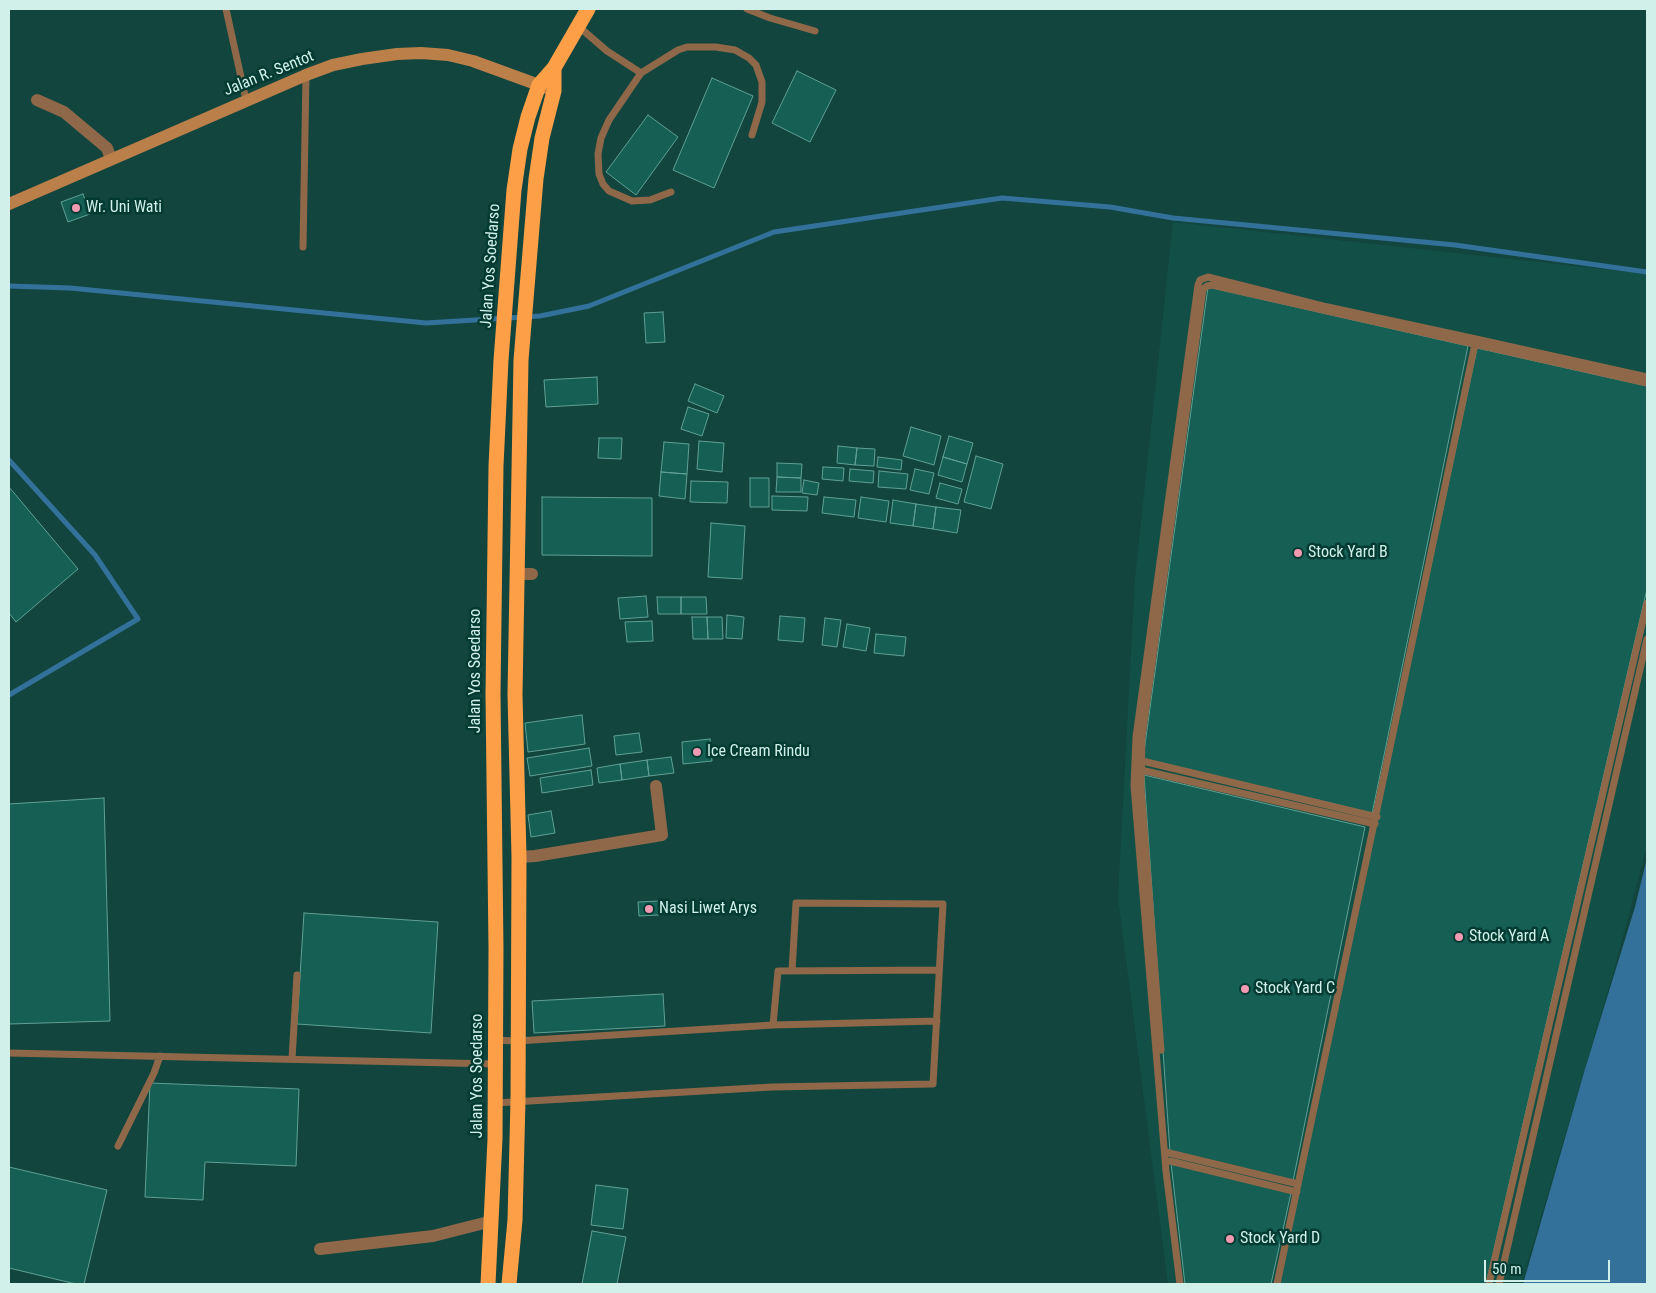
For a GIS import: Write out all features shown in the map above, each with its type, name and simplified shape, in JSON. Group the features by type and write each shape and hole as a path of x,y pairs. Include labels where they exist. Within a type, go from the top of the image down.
{"highway":[{"name":"Jalan Yos Soedarso","path":"488,1284 492,1221 495,1103 493,694 496,466 501,360 510,265 514,190 520,149 539,85 554,68 588,9"},
{"name":"Jalan Yos Soedarso","path":"509,1284 515,1220 518,1100 519,857 515,694 521,360 528,262 538,171 542,138 554,91 554,68"},
{"path":"493,694 515,694"},
{"path":"495,860 519,857"}],"street":[{"name":"Jalan R. Sentot","path":"9,204 306,75 362,59 397,54 448,55 473,61 554,91"},
{"path":"37,100 64,112 107,148 111,159"},
{"path":"516,574 532,574"},
{"path":"519,857 662,835 656,786"},
{"path":"320,1249 433,1236 492,1221"}],"lane":[{"path":"226,9 246,100"},
{"path":"747,9 815,32"},
{"path":"578,26 607,51 641,74"},
{"path":"671,192 650,200 632,201 610,191 603,184 599,174 598,154 601,138 606,126 641,74 678,50 687,47 716,47 735,50 749,58 756,65 762,82 762,102 752,135"},
{"path":"303,247 306,75"},
{"path":"1181,1284 1167,1152 1135,796 1138,760 1203,289 1212,285 1473,342 1647,383"},
{"path":"1473,342 1647,377"},
{"path":"1275,1284 1473,342"},
{"path":"1489,1284 1647,603"},
{"path":"1499,1284 1647,639"},
{"path":"1138,760 1141,770 1167,1152 1170,1161 1181,1284"},
{"path":"1138,760 1374,820"},
{"path":"1141,770 1374,820"},
{"path":"495,1103 518,1100 772,1087 933,1084 943,904 796,903 792,971"},
{"path":"773,1024 778,971 939,970"},
{"path":"292,1059 297,975"},
{"path":"495,1040 773,1024 937,1021"},
{"path":"9,1053 495,1064"},
{"path":"118,1146 154,1073 160,1056"},
{"path":"1167,1152 1297,1184"},
{"path":"1170,1161 1295,1192"}],"shaded area":[{"path":"1173,222 1647,274 1647,846 1614,970 1521,1284 1168,1284 1118,897 1135,579"}],"water":[{"path":"1647,858 1647,1284 1523,1284 1585,1069 1635,907"}],"building":[{"path":"797,71 836,90 810,142 772,123"},
{"path":"712,78 753,96 714,188 673,170"},
{"path":"648,115 678,137 636,195 606,172"},
{"name":"Wr. Uni Wati","path":"83,194 90,214 68,222 61,202"},
{"name":"Stock Yard B","path":"1208,287 1468,346 1372,814 1143,759"},
{"path":"663,312 665,342 646,343 644,313"},
{"name":"Stock Yard A","path":"1477,348 1647,386 1647,589 1486,1284 1278,1284"},
{"path":"597,377 598,404 546,407 544,380"},
{"path":"695,384 724,396 717,413 688,401"},
{"path":"688,407 709,414 702,436 681,429"},
{"path":"911,427 941,436 934,465 903,456"},
{"path":"949,436 973,443 967,464 943,457"},
{"path":"599,438 622,438 621,459 598,458"},
{"path":"699,441 724,443 722,472 697,469"},
{"path":"664,442 689,444 687,474 661,472"},
{"path":"838,446 857,448 855,465 837,463"},
{"path":"857,448 875,449 874,466 855,465"},
{"path":"976,456 1003,464 991,509 964,502"},
{"path":"878,457 902,460 901,470 877,467"},
{"path":"943,457 967,464 962,482 938,475"},
{"path":"777,463 802,464 801,478 777,477"},
{"path":"823,467 844,468 843,481 822,479"},
{"path":"850,469 874,471 873,483 849,481"},
{"path":"915,469 934,473 929,494 910,490"},
{"path":"879,471 908,474 906,489 878,487"},
{"path":"661,472 687,474 685,499 659,496"},
{"path":"777,477 801,478 801,492 776,492"},
{"path":"750,478 769,478 769,507 750,507"},
{"path":"804,480 819,483 817,495 802,493"},
{"path":"691,481 728,482 727,503 690,502"},
{"path":"940,483 962,489 958,504 936,498"},
{"path":"9,487 78,569 16,622 9,613"},
{"path":"772,496 808,497 807,511 772,510"},
{"path":"542,497 652,498 652,556 542,555"},
{"path":"824,497 856,500 854,517 822,513"},
{"path":"861,497 889,501 886,522 858,518"},
{"path":"893,500 916,504 913,526 890,523"},
{"path":"916,504 936,507 933,529 913,526"},
{"path":"936,507 961,510 957,533 933,529"},
{"path":"711,523 745,526 742,579 708,577"},
{"path":"646,596 648,617 620,619 618,598"},
{"path":"657,597 681,597 681,614 658,614"},
{"path":"681,597 706,597 707,614 681,614"},
{"path":"727,615 744,617 742,639 726,638"},
{"path":"780,616 805,618 803,642 778,640"},
{"path":"692,617 707,617 708,639 693,639"},
{"path":"707,617 722,617 723,639 708,639"},
{"path":"825,618 841,620 837,647 822,645"},
{"path":"652,621 653,641 627,642 625,622"},
{"path":"847,624 870,628 866,651 843,647"},
{"path":"876,634 906,637 904,656 874,653"},
{"path":"582,715 585,744 528,752 525,723"},
{"path":"639,733 642,752 616,755 614,736"},
{"name":"Ice Cream Rindu","path":"710,739 712,761 683,764 682,742"},
{"path":"589,748 592,766 530,776 527,758"},
{"path":"671,757 674,773 649,776 647,760"},
{"path":"647,760 649,776 622,780 620,764"},
{"path":"620,764 622,780 599,783 597,768"},
{"path":"591,770 593,785 542,793 540,778"},
{"name":"Stock Yard C","path":"1144,775 1365,827 1293,1181 1170,1152"},
{"path":"104,798 110,1021 9,1024 9,804"},
{"path":"551,811 555,833 531,837 528,815"},
{"name":"Nasi Liwet Arys","path":"659,901 659,915 639,916 638,902"},
{"path":"304,913 438,922 431,1033 297,1024"},
{"path":"663,994 665,1026 534,1033 532,1001"},
{"path":"150,1083 299,1089 296,1166 205,1162 203,1200 145,1197"},
{"name":"Stock Yard D","path":"1171,1163 1291,1193 1271,1284 1185,1284"},
{"path":"9,1167 107,1190 84,1284 76,1284 9,1268"},
{"path":"596,1185 628,1189 623,1229 591,1225"},
{"path":"592,1231 626,1237 617,1284 582,1284"}],"waterway":[{"path":"9,286 70,288 426,323 540,316 589,306 774,232 1002,198 1110,207 1173,218 1455,245 1647,272"},
{"path":"9,460 95,555 138,619 9,695"}],"place":[{"name":"Wr. Uni Wati","path":"76,208"},
{"name":"Stock Yard B","path":"1298,553"},
{"name":"Ice Cream Rindu","path":"697,752"},
{"name":"Nasi Liwet Arys","path":"649,909"},
{"name":"Stock Yard A","path":"1459,937"},
{"name":"Stock Yard C","path":"1245,989"},
{"name":"Stock Yard D","path":"1230,1239"}]}
